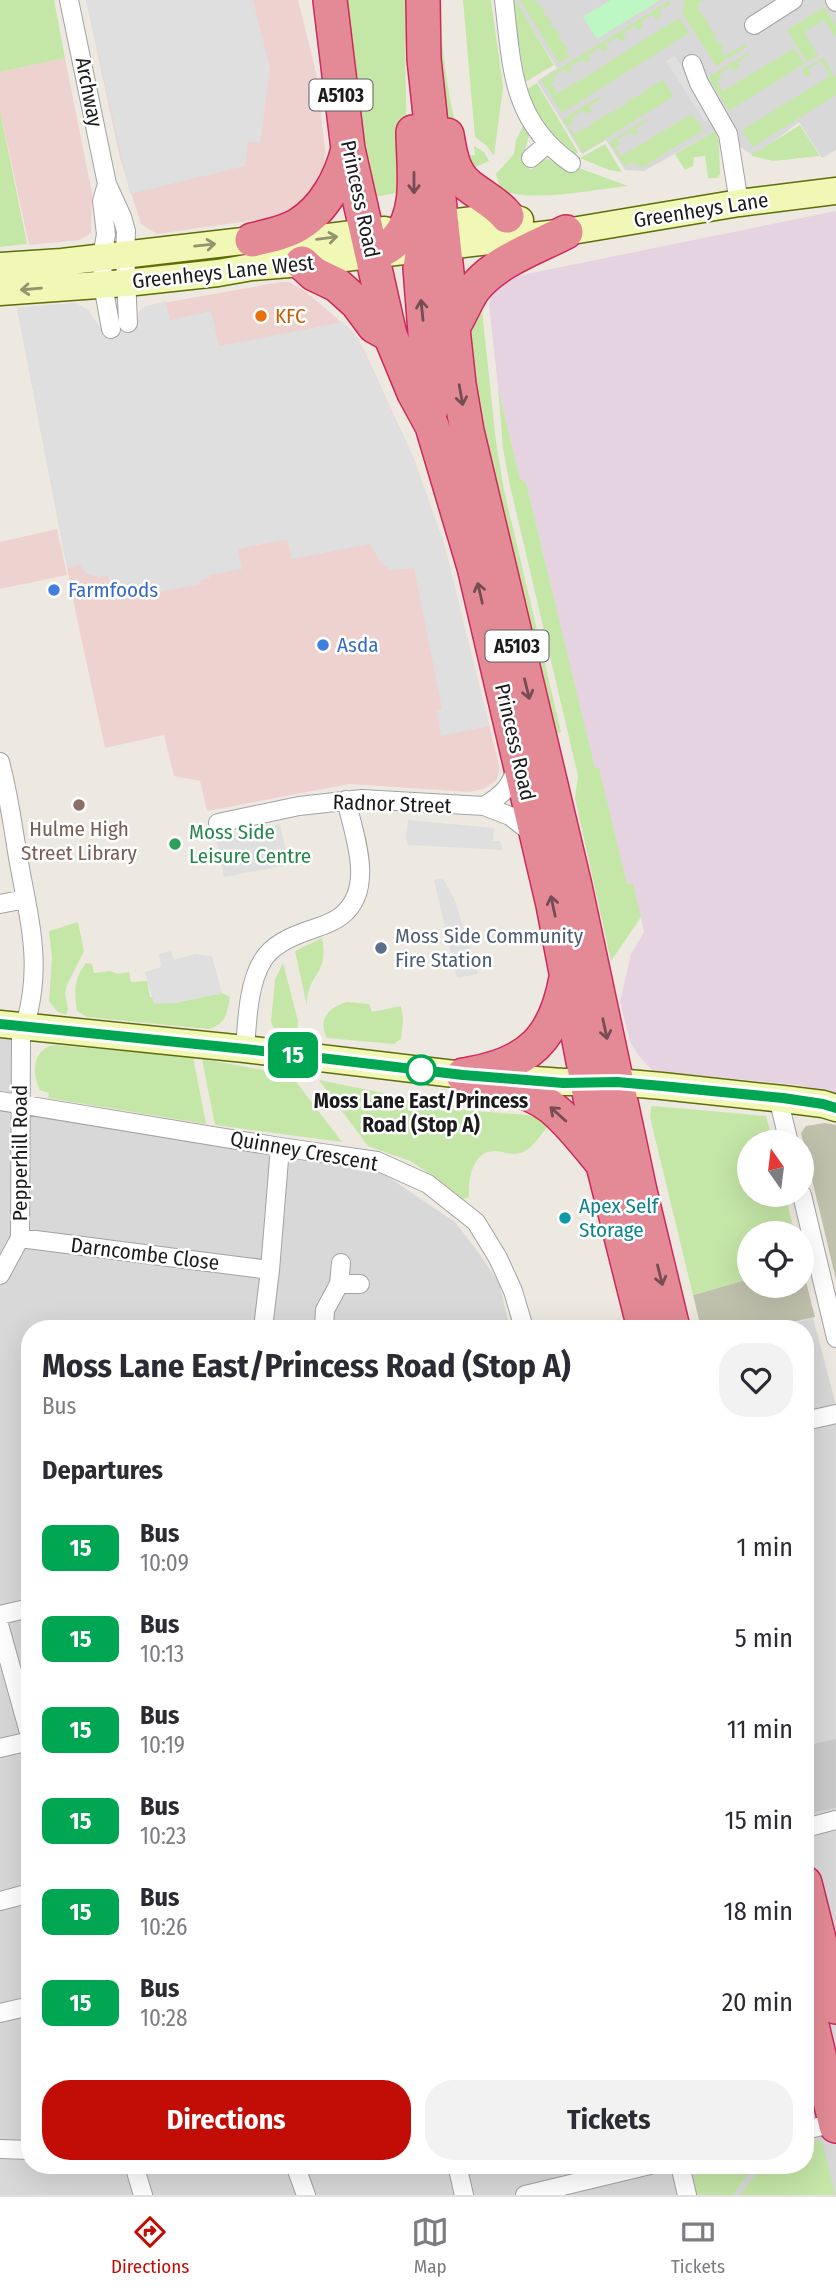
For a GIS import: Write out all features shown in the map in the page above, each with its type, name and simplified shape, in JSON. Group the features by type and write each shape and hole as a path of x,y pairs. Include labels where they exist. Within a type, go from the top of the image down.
{"highway":[{"name":"Princess Road","path":"329,2 348,149 390,335 414,393 432,426 474,566 553,905 581,1045 601,1083 639,1191 671,1320"},
{"name":"Princess Road","path":"423,9 429,237 453,327 458,384 467,431 576,886 601,1083 603,1165 642,1320"},
{"path":"423,9 412,79 412,208 429,237 419,268 432,426"},
{"path":"424,59 436,88 454,167 467,184 495,203 507,216"},
{"path":"252,240 297,226 317,210 340,177 348,149"},
{"path":"453,327 473,291 491,273 506,262 566,232"},
{"path":"369,244 429,237"},
{"path":"302,263 314,274 337,285 357,303 374,326 390,335"},
{"path":"463,1075 506,1065 520,1059 536,1044 557,1013 566,973"},
{"path":"463,1075 507,1086 534,1097 557,1111 603,1165"},
{"path":"814,1919 836,2007"},
{"path":"814,2033 836,2124"}],"street":[{"name":"Archway","path":"69,0 107,184 127,231 113,255"},
{"path":"504,0 518,93 527,117 547,144 571,163"},
{"path":"754,25 793,0"},
{"path":"692,64 699,83 728,134 739,203"},
{"path":"531,158 547,144"},
{"name":"Archway","path":"107,184 102,201 106,234 113,255"},
{"name":"Greenheys Lane","path":"429,237 566,232 739,203 836,191"},
{"name":"Greenheys Lane","path":"429,237 507,216 566,232"},
{"name":"Greenheys Lane West","path":"0,266 252,240 369,244"},
{"name":"Greenheys Lane West","path":"0,292 115,284 302,263 369,244"},
{"path":"111,329 115,284 113,255"},
{"path":"115,284 128,323"},
{"path":"484,806 503,794 514,778 518,754"},
{"name":"Pepperhill Road","path":"0,762 13,820 35,955 29,1015 13,1026 21,1038 20,1238 0,1275"},
{"path":"245,1049 251,994 264,958 289,938 338,919 350,907 357,894 359,860 346,800"},
{"name":"Radnor Street","path":"218,824 299,806 346,800 484,806 510,816 536,836"},
{"path":"0,904 26,899"},
{"path":"13,1026 245,1049 463,1075 783,1098 836,1108"},
{"path":"783,1098 781,1110 786,1130"},
{"name":"Quinney Crescent","path":"0,1101 377,1161 428,1184 476,1222 498,1258 513,1291 519,1320"},
{"path":"263,1320 270,1270 279,1147"},
{"path":"805,1208 836,1338"},
{"name":"Darncombe Close","path":"20,1238 270,1270"},
{"path":"324,1320 325,1310 339,1284 341,1263"},
{"path":"339,1284 360,1284"},
{"path":"814,1419 836,1414"},
{"path":"0,1615 21,1610"},
{"path":"0,1628 21,1704"},
{"path":"0,1748 21,1743"},
{"path":"814,1826 836,1820"},
{"path":"0,1901 21,1895"},
{"path":"0,2013 21,2008"},
{"path":"814,2128 836,2124"},
{"path":"0,2149 21,2150"},
{"path":"137,2174 143,2195"},
{"path":"298,2174 306,2195"},
{"path":"459,2174 464,2195"},
{"path":"525,2195 612,2174"},
{"path":"682,2174 687,2195"}],"shaded area":[{"path":"86,0 298,0 316,72 325,150 324,170 313,195 288,213 271,218 157,234 141,224 120,158"},
{"path":"86,0 253,0 270,68 260,143 248,142 245,166 130,194"},
{"path":"514,0 836,0 836,150 822,158 799,122 754,156 715,131 644,171 625,170 606,140 582,154 537,81 557,68"},
{"path":"675,56 714,116 705,122 666,61"},
{"path":"65,58 92,193 91,233 80,240 29,245 0,110 0,72"},
{"path":"836,211 836,1093 799,1085 653,1071 638,1055 630,1041 620,1002 631,954 644,932 633,883 627,884 598,768 595,769 526,482 520,479 498,387 489,304 493,291 500,284 517,276"},
{"path":"289,282 305,291 353,332 365,352 414,459 444,544 499,765 496,781 483,789 470,792 349,784 207,811 200,781 174,776 164,735 105,748 76,614 17,308 75,303 88,310 100,328 138,320 139,312 146,306"},
{"path":"165,301 170,320 211,311 219,346 343,322 353,332 414,459 444,544 489,726 441,736 437,711 442,709 414,568 391,570 381,563 370,544 292,559 287,539 238,549 242,569 209,575 210,578 200,580 200,584 113,601 108,576 97,577 86,573 80,565 67,568 17,308 75,303 88,310 100,328 138,320 142,308"},
{"path":"57,529 67,575 0,589 0,542"},
{"path":"408,820 494,828 493,841 500,841 503,850 408,845"},
{"path":"280,824 289,865 224,877 216,838"},
{"path":"443,878 455,901 478,974 457,978 434,880"},
{"path":"171,951 174,960 195,954 212,956 222,993 175,1003 154,1004 145,972 159,968 159,954"},
{"path":"0,1037 19,1039 19,1114 381,1172 455,1222 499,1283 508,1320 21,1320 21,2174 814,2174 814,1322 836,1405 836,2195 0,2195"},
{"path":"825,1123 836,1125 836,1280 814,1188 814,1130 803,1130 806,1126"},
{"path":"737,1282 737,1298 810,1298 815,1317 801,1320 699,1320 693,1295"},
{"path":"836,1739 836,1808 814,1813 814,1744"}],"green space":[{"path":"0,0 54,0 65,58 0,72"},
{"path":"342,0 409,0 405,51 408,191 374,197 366,172"},
{"path":"463,0 491,0 503,87 494,156 487,146 475,137"},
{"path":"512,0 515,0 554,65 525,82"},
{"path":"520,0 535,0 538,5 541,4 546,17 552,22 550,24 568,48 566,50 570,56 559,63"},
{"path":"611,0 660,0 597,39 583,17"},
{"path":"685,0 704,0 697,4 700,9 698,10 709,23 707,24 716,35 714,37 724,47 721,50 725,56 745,44 746,47 716,66 682,13"},
{"path":"669,1 671,4 659,11 661,16 656,19 653,15 641,22 643,27 639,30 635,26 623,33 626,38 621,41 618,37 605,44 608,49 603,52 600,48 588,55 590,60 585,63 582,59 570,67 572,71 568,74 565,69 553,77 555,82 551,84 557,93 680,19 689,33 562,113 541,80"},
{"path":"824,7 836,26 836,38 824,20 804,32 818,55 807,62 787,30"},
{"path":"442,43 453,114 466,155 475,155 474,146 484,152 489,161 473,168 455,146 443,92 439,49"},
{"path":"794,48 804,64 729,111 708,77 748,53 749,55 737,63 740,67 734,71 731,67 719,74 721,79 717,82 723,91"},
{"path":"823,57 836,79 836,95 753,147 742,130 830,76 821,61 808,69 811,74 806,77 802,70"},
{"path":"663,80 674,96 583,153 563,119 600,96 601,99 589,106 592,111 586,114 583,110 571,118 573,122 568,125 574,134"},
{"path":"537,83 578,152 573,155 551,133 535,109 527,89"},
{"path":"0,110 27,244 0,247"},
{"path":"692,114 703,130 643,167 631,163 625,167 609,142 646,119 648,121 636,128 638,133 633,136 630,132 617,140 620,144 615,148 621,156"},
{"path":"800,125 820,156 773,161 752,156 751,153 757,152"},
{"path":"523,126 529,135 522,161 531,170 548,159 571,173 576,167 628,186 548,195 501,191 496,174 514,154 516,140"},
{"path":"715,131 719,141 720,174 717,178 708,178 705,156 694,157 693,166 685,170 675,154"},
{"path":"605,144 622,172 609,170 580,158"},
{"path":"480,292 496,442 504,490 561,732 555,734 481,420 467,339"},
{"path":"498,387 520,479 526,482 595,768 599,768 627,884 633,883 641,917 611,961 575,798 578,776 509,481 503,448"},
{"path":"78,922 84,951 67,985 66,1015 58,1012 49,1001 52,958 49,931"},
{"path":"322,938 323,960 310,987 307,1006 295,951"},
{"path":"86,963 92,964 94,973 129,972 131,982 147,981 150,997 175,1003 222,993 230,997 227,1013 219,1024 209,1029 87,1017 77,1011 75,998 77,980"},
{"path":"283,963 298,1021 297,1037 281,1034 271,1022 275,980"},
{"path":"347,1002 369,1004 372,1012 401,1006 401,1039 394,1044 327,1038 323,1025 326,1015"},
{"path":"54,1045 193,1057 206,1124 48,1098 49,1093 40,1090 35,1069 42,1051"},
{"path":"202,1059 291,1075 342,1142 215,1125"},
{"path":"319,1080 388,1094 438,1108 527,1115 542,1119 549,1125 523,1152 512,1154 496,1151 482,1155 473,1167 469,1197 463,1199 410,1161 368,1146"},
{"path":"651,1107 766,1116 770,1130 737,1130 737,1208 788,1208 792,1221 737,1221 737,1282 693,1295 650,1117"},
{"path":"819,2140 823,2144 835,2195 740,2195 756,2174 814,2174 814,2141"},
{"path":"696,2174 748,2174 733,2195 699,2195 692,2181"}],"bus line":[{"name":"15","path":"0,1024 463,1075 563,1083 617,1082 783,1098 836,1108"}],"place":[{"name":"KFC","path":"261,316"},
{"name":"Farmfoods","path":"54,590"},
{"name":"Asda","path":"323,645"},
{"name":"Hulme High Street Library","path":"79,805"},
{"name":"Moss Side Leisure Centre","path":"175,844"},
{"name":"Moss Side Community Fire Station","path":"381,948"},
{"name":"Moss Lane East/Princess Road (Stop A)","path":"421,1070"},
{"name":"Apex Self Storage","path":"565,1218"}]}
